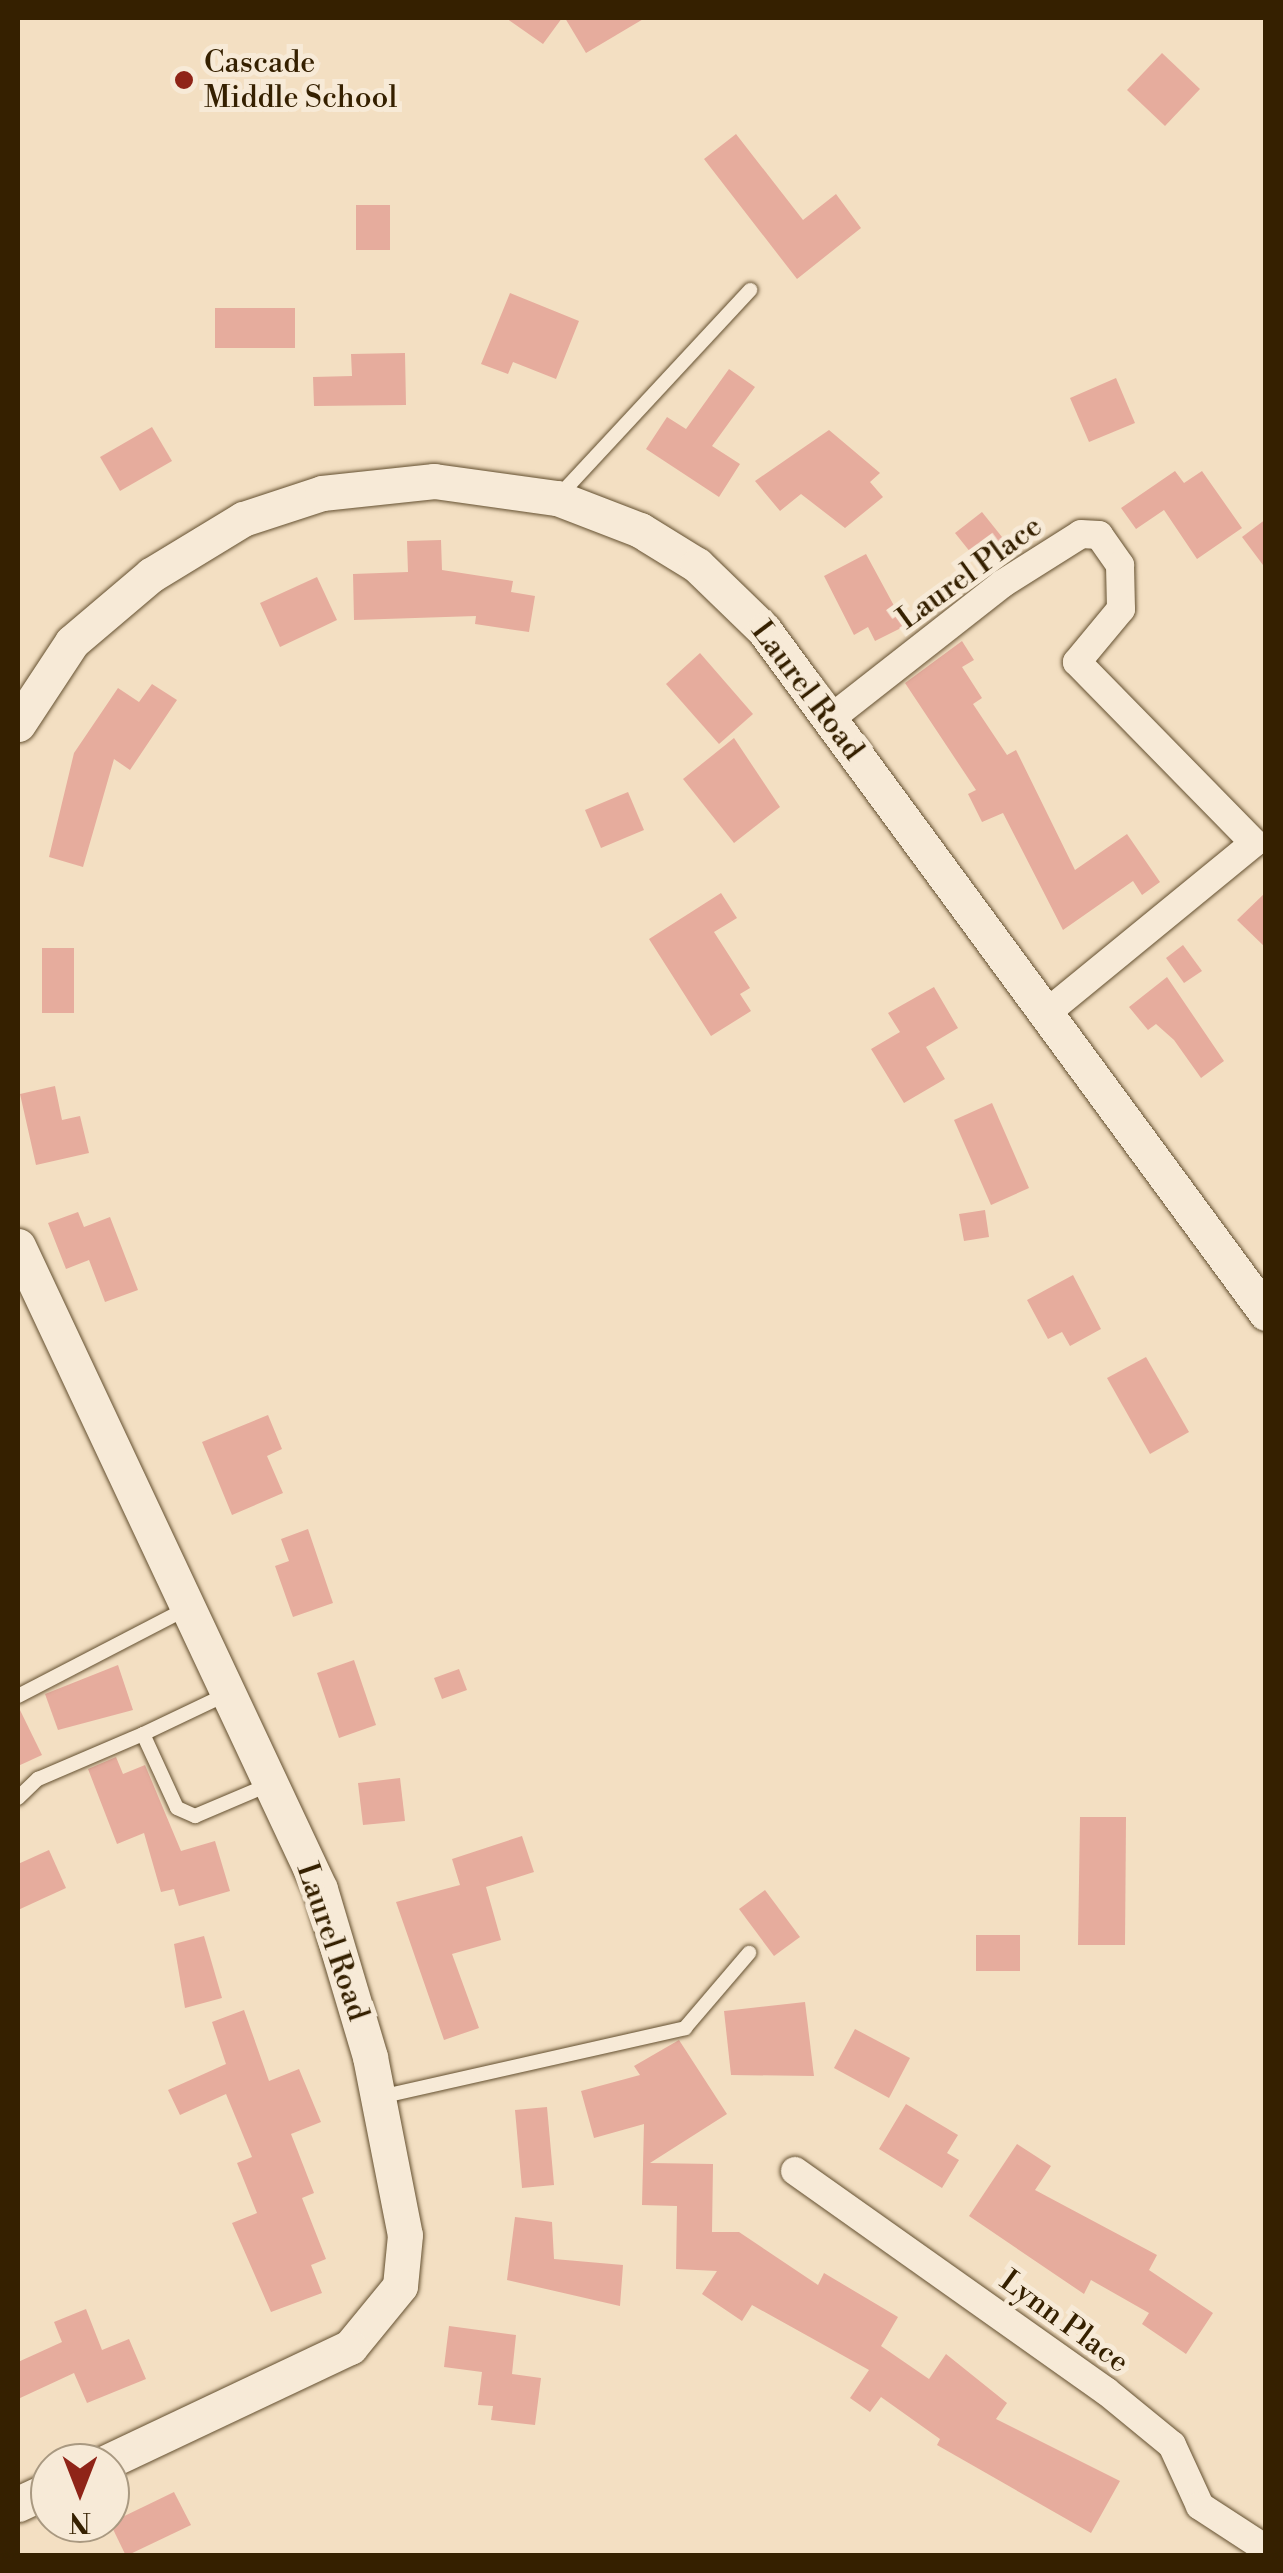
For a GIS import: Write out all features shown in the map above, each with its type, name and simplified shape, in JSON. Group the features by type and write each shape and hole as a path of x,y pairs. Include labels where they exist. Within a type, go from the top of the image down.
{"street":[{"name":"Laurel Road","path":"18,724 72,642 151,574 243,518 322,493 434,481 557,498 640,530 697,565 764,630 1050,1011 1266,1314"},
{"name":"Laurel Place","path":"830,720 1002,584 1081,534 1099,535 1120,565 1121,609 1076,662 1254,843 1050,1011"},
{"name":"Laurel Road","path":"18,1246 320,1889 380,2097 405,2235 400,2286 381,2320 350,2348 130,2451"},
{"name":"Lynn Place","path":"795,2171 1120,2402 1172,2444 1200,2506 1266,2549"}],"lane":[{"path":"557,498 750,290"},
{"path":"18,1696 187,1608"},
{"path":"18,1798 38,1778 228,1693"},
{"path":"143,1734 177,1808 196,1816 270,1784"},
{"path":"380,2097 685,2028 750,1953"}],"building":[{"path":"506,18 562,18 543,44"},
{"path":"565,18 645,18 586,53"},
{"path":"1162,53 1200,89 1165,126 1127,90"},
{"path":"736,134 803,220 836,194 861,228 797,279 704,159"},
{"path":"356,205 390,205 390,250 356,250"},
{"path":"510,293 579,321 556,379 513,362 508,374 481,364"},
{"path":"215,308 295,308 295,348 215,348"},
{"path":"405,353 406,405 314,406 313,377 352,376 351,354"},
{"path":"729,369 755,387 712,446 740,464 719,497 646,449 667,417 686,429"},
{"path":"1116,378 1135,423 1089,442 1070,398"},
{"path":"152,427 172,461 120,491 100,457"},
{"path":"829,430 880,473 870,482 883,497 845,528 801,494 780,511 755,481"},
{"path":"1175,471 1184,483 1202,471 1242,528 1197,559 1164,510 1136,529 1121,508"},
{"path":"982,512 1006,542 979,563 955,533"},
{"path":"1266,519 1266,569 1242,537"},
{"path":"441,540 442,570 513,581 511,592 535,596 529,632 475,624 476,616 354,620 353,574 408,572 407,541"},
{"path":"866,554 905,626 875,641 868,627 854,635 824,576"},
{"path":"317,577 337,620 280,647 260,603"},
{"path":"962,641 974,660 962,667 982,698 973,704 1007,755 1016,750 1075,870 1127,834 1160,882 1142,895 1133,881 1063,930 1003,813 982,822 968,794 976,790 905,683"},
{"path":"700,653 753,714 719,744 666,684"},
{"path":"152,684 177,700 130,770 114,759 83,867 49,857 74,753 118,688 139,702"},
{"path":"734,738 780,807 734,843 683,779"},
{"path":"628,792 644,830 601,848 585,810"},
{"path":"1266,892 1266,948 1237,920"},
{"path":"721,893 737,918 714,932 750,988 740,994 751,1011 711,1036 649,939"},
{"path":"1183,945 1202,971 1184,983 1166,958"},
{"path":"42,948 74,948 74,1013 42,1013"},
{"path":"1167,977 1224,1061 1201,1078 1174,1040 1156,1024 1148,1030 1129,1007"},
{"path":"934,987 958,1028 926,1047 945,1079 904,1103 871,1049 900,1032 888,1013"},
{"path":"55,1086 62,1120 80,1116 89,1153 36,1165 20,1094"},
{"path":"992,1103 1029,1188 991,1205 954,1120"},
{"path":"985,1210 989,1237 964,1241 959,1214"},
{"path":"78,1212 84,1227 110,1217 138,1290 105,1302 89,1260 66,1269 48,1223"},
{"path":"1073,1275 1101,1329 1070,1346 1062,1332 1048,1339 1027,1300"},
{"path":"1146,1357 1189,1432 1150,1454 1107,1378"},
{"path":"268,1415 282,1449 267,1456 283,1493 232,1515 202,1442"},
{"path":"308,1529 333,1603 293,1617 275,1566 289,1561 281,1539"},
{"path":"354,1660 376,1725 339,1738 317,1673"},
{"path":"118,1665 133,1710 58,1730 45,1694"},
{"path":"459,1669 467,1690 442,1699 434,1678"},
{"path":"18,1706 42,1755 18,1766"},
{"path":"116,1757 123,1774 145,1765 181,1851 215,1841 230,1891 179,1906 174,1889 161,1892 144,1833 117,1844 88,1769"},
{"path":"400,1778 405,1821 363,1825 358,1783"},
{"path":"1080,1817 1126,1817 1125,1945 1078,1945"},
{"path":"522,1836 534,1872 486,1887 501,1940 452,1954 479,2028 444,2040 396,1902 460,1885 452,1859"},
{"path":"49,1850 66,1888 18,1910 18,1864"},
{"path":"765,1890 800,1937 774,1956 739,1909"},
{"path":"976,1935 1020,1935 1020,1971 976,1971"},
{"path":"204,1936 222,1998 185,2008 174,1944"},
{"path":"805,2002 814,2076 731,2075 724,2011"},
{"path":"244,2010 269,2081 299,2069 321,2122 291,2134 314,2193 302,2198 326,2259 311,2265 322,2293 271,2312 232,2223 257,2213 237,2163 252,2157 226,2094 180,2115 168,2090 226,2064 212,2022"},
{"path":"855,2029 910,2058 889,2098 834,2068"},
{"path":"679,2040 727,2114 650,2163 713,2164 712,2232 739,2232 818,2285 824,2273 898,2317 881,2346 929,2379 946,2354 1007,2403 996,2419 1120,2481 1091,2533 937,2445 940,2439 881,2397 870,2412 850,2398 869,2370 752,2305 742,2321 702,2294 717,2271 676,2269 677,2206 642,2205 644,2124 594,2138 581,2091 640,2075 634,2066"},
{"path":"906,2104 958,2135 947,2153 959,2160 942,2188 879,2149"},
{"path":"547,2107 554,2185 522,2188 515,2110"},
{"path":"1017,2144 1051,2166 1035,2190 1157,2255 1149,2270 1213,2313 1186,2354 1142,2324 1149,2313 1091,2280 1084,2294 969,2216"},
{"path":"515,2217 552,2222 554,2259 623,2265 620,2306 507,2280"},
{"path":"86,2309 102,2350 129,2339 146,2379 87,2403 74,2373 18,2399 18,2362 62,2342 54,2322"},
{"path":"449,2326 516,2335 512,2374 541,2378 535,2425 491,2420 493,2406 478,2405 482,2372 444,2367"},
{"path":"174,2492 191,2525 126,2556 120,2543 130,2543 130,2513"}],"place":[{"name":"Cascade Middle School","path":"184,80"}]}
